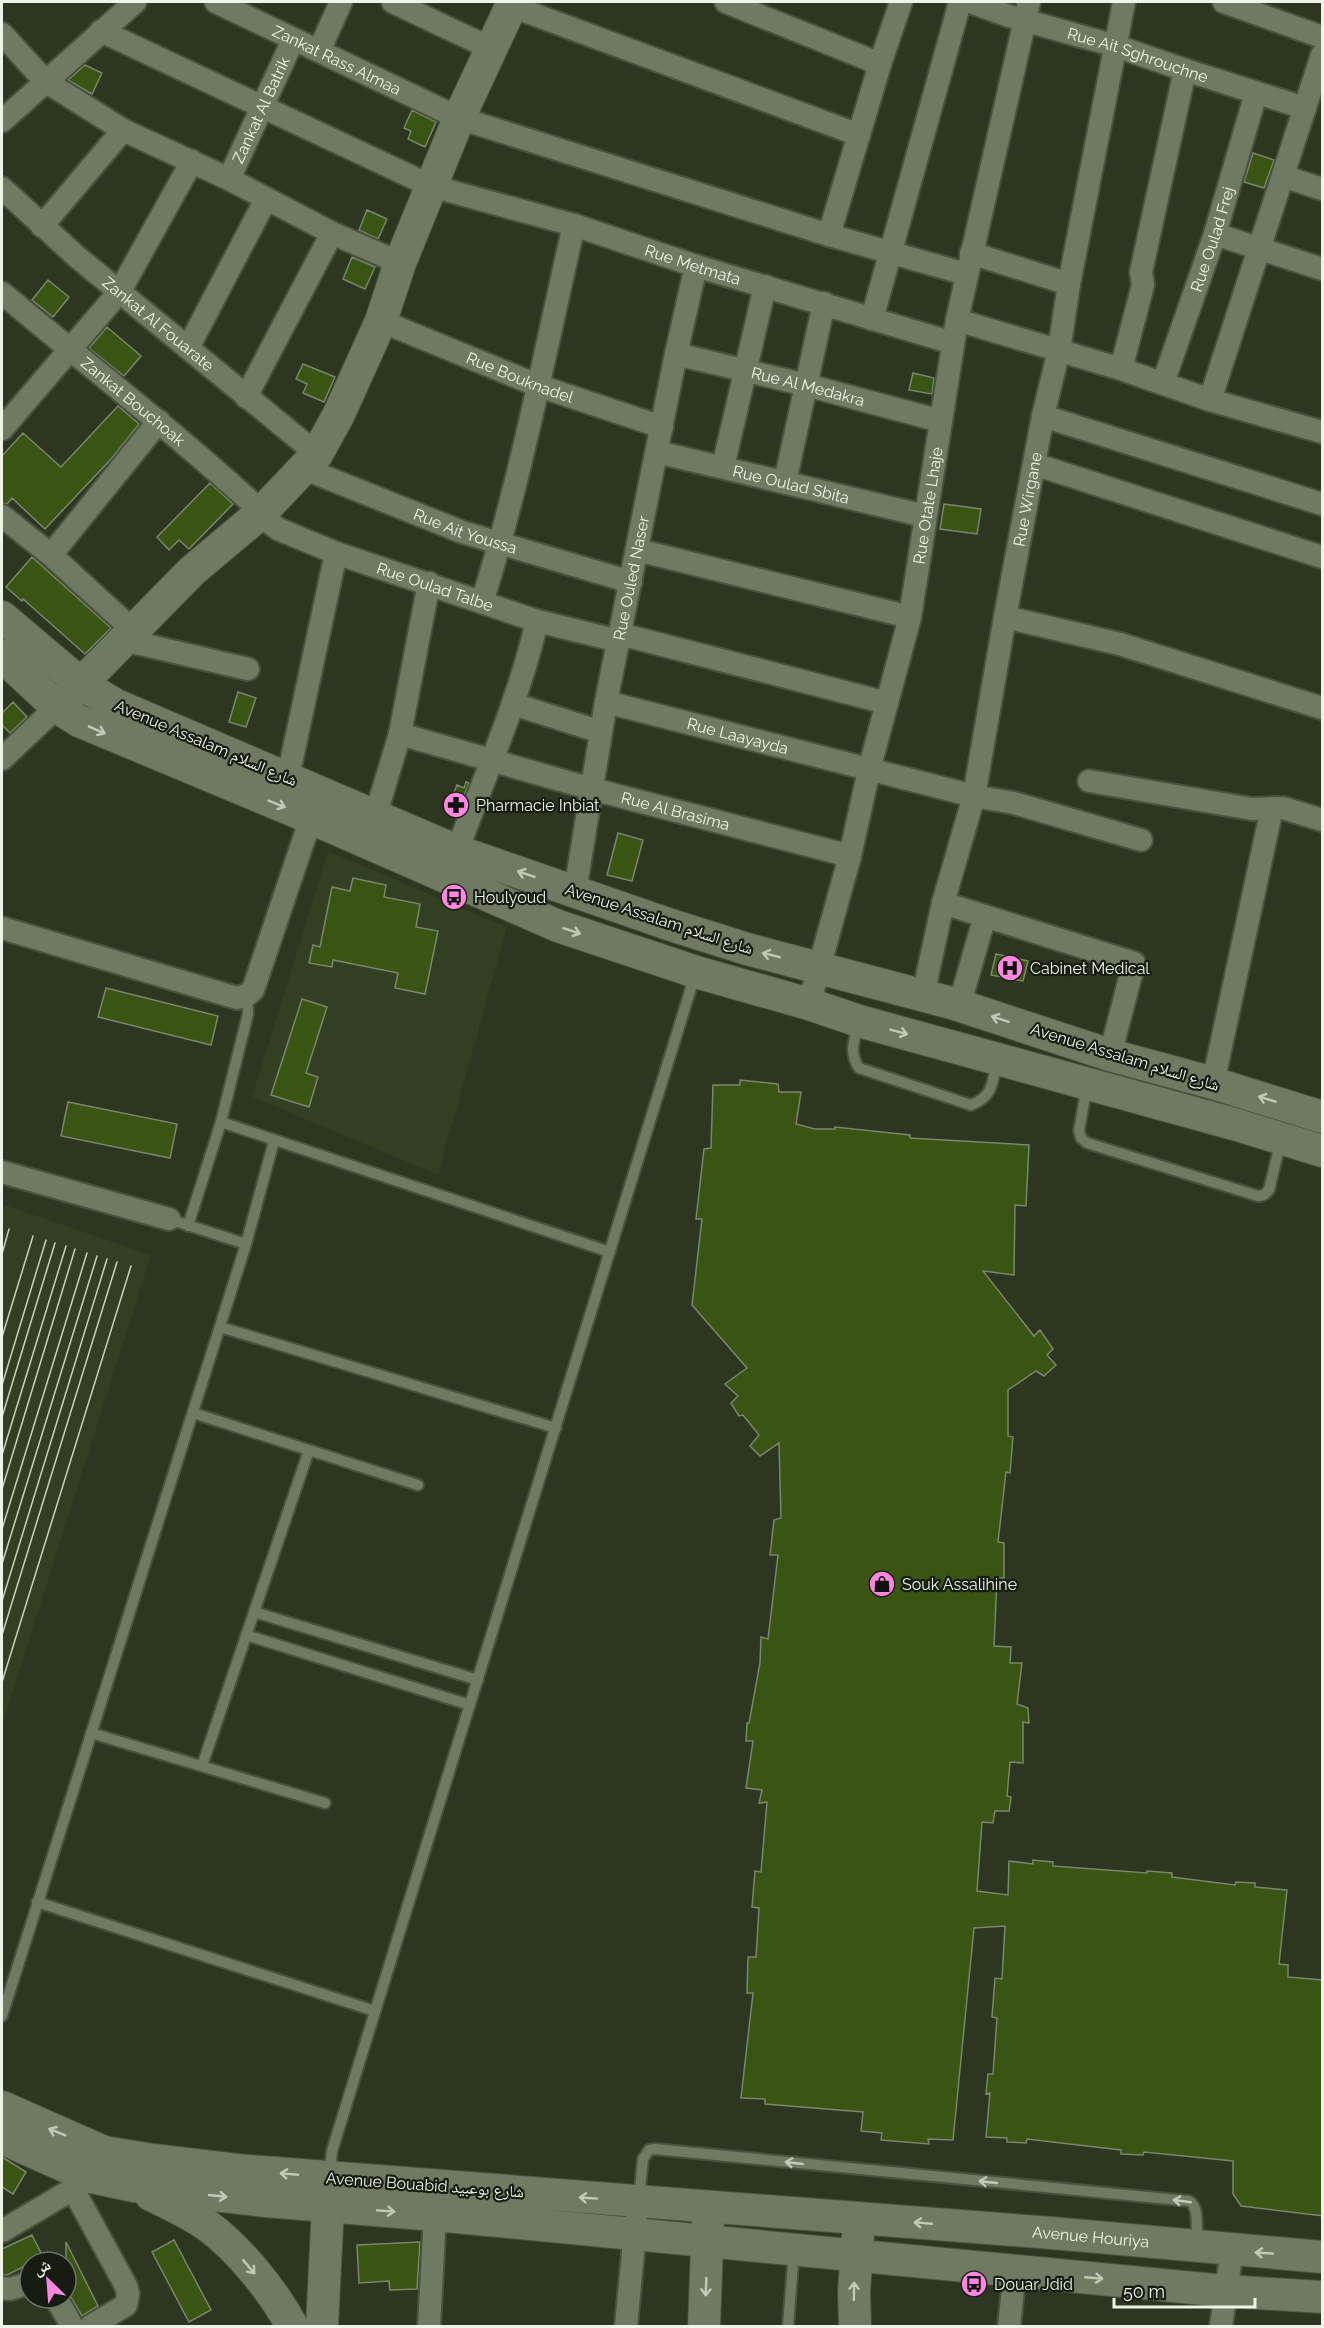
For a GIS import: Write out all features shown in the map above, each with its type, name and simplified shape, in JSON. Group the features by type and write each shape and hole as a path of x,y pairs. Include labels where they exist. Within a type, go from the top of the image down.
{"street":[{"path":"2,121 135,2"},
{"name":"Zankat Rass Almaa","path":"216,2 459,118 889,252 968,264 1069,284"},
{"path":"319,51 340,2"},
{"path":"393,2 490,48"},
{"path":"726,2 880,64"},
{"path":"829,235 901,2"},
{"path":"872,319 960,2"},
{"name":"Rue Ait Sghrouchne","path":"970,2 1027,11 1116,46 1256,93 1312,102"},
{"name":"Rue Wirgane","path":"923,995 943,903 974,796 1043,416 1059,350 1069,284 1125,2"},
{"path":"1224,2 1323,37"},
{"path":"2,759 81,684 192,571 262,512 311,462 339,414 381,321 400,263 459,118 512,4 859,135"},
{"name":"Rue Otate Lhaje","path":"809,1004 850,856 869,770 910,617 957,320 1027,11"},
{"name":"Rue Metmata","path":"101,32 431,186 574,225 696,266 953,343"},
{"path":"2,34 45,81 123,130 229,179 332,233 400,263"},
{"name":"Zankat Al Batrik","path":"229,179 293,40"},
{"path":"1210,400 1283,176 1312,102 1323,55"},
{"path":"1121,369 1143,285 1141,272 1185,70"},
{"name":"Rue Oulad Frej","path":"1163,383 1215,234 1256,93"},
{"path":"42,226 123,130"},
{"path":"2,429 72,350 120,291 192,161"},
{"path":"1283,176 1323,189"},
{"name":"Zankat Al Fouarate","path":"2,188 42,226 246,397 311,462"},
{"path":"188,348 266,199"},
{"path":"482,602 501,544 574,225"},
{"path":"246,397 332,233"},
{"path":"1215,234 1323,269"},
{"name":"Rue Ouled Naser","path":"575,891 606,702 696,266"},
{"path":"723,467 765,286"},
{"name":"Zankat Bouchoak","path":"2,293 159,421 262,512"},
{"path":"785,482 824,303"},
{"path":"957,320 1121,369 1210,400 1323,432"},
{"name":"Rue Bouknadel","path":"381,321 539,386 662,427"},
{"name":"Rue Al Medakra","path":"676,354 806,385 941,421"},
{"path":"1043,416 1323,504"},
{"path":"51,555 159,421"},
{"name":"Rue Oulad Sbita","path":"657,452 925,516"},
{"name":"Rue Ait Youssa","path":"311,462 430,520 501,544 631,582"},
{"path":"1034,464 1323,557"},
{"name":"Rue Oulad Talbe","path":"262,512 269,522 279,529 336,553 537,621 620,638 887,703"},
{"path":"2,516 51,555 129,635 248,669"},
{"path":"637,550 910,617"},
{"path":"288,777 336,553"},
{"path":"375,817 399,734 429,583"},
{"path":"1005,616 1120,644 1323,708"},
{"name":"Avenue Assalam شارع السلام","path":"2,617 81,684 116,705 457,851 747,949 923,995 1110,1055 1213,1083 1323,1117"},
{"path":"457,851 513,704 537,621"},
{"name":"Avenue Assalam شارع السلام","path":"2,656 69,716 558,926 696,972 809,1004 859,1021 1323,1151"},
{"name":"Rue Laayayda","path":"606,702 974,796 1014,803 1140,840"},
{"path":"513,704 601,732"},
{"name":"Rue Al Brasima","path":"399,734 592,789 850,856"},
{"path":"1089,781 1252,808 1283,808 1323,820"},
{"path":"1213,1083 1272,808"},
{"path":"2,928 237,998 247,995 253,990 311,818"},
{"path":"943,903 1134,963 1110,1055"},
{"path":"944,1044 985,916"},
{"path":"2,1172 178,1223"},
{"name":"Avenue Bouabid شارع بوعبيد","path":"2,2107 88,2172 177,2163 435,2215 856,2256"},
{"name":"Avenue Bouabid شارع بوعبيد","path":"2,2138 88,2172 134,2186 638,2202 859,2218"},
{"path":"2,2231 88,2172 128,2294 126,2306 91,2326"},
{"path":"134,2186 209,2227 242,2259 271,2293 291,2326"},
{"path":"322,2326 329,2192"},
{"path":"626,2326 638,2202"},
{"path":"704,2326 709,2208"},
{"path":"429,2326 435,2215"},
{"path":"855,2326 859,2218"},
{"name":"Avenue Houriya","path":"859,2218 1323,2257"},
{"path":"1217,2249 1225,2291 1221,2326"},
{"path":"856,2256 1225,2291 1323,2297"},
{"path":"1009,2326 1015,2271"},
{"path":"2,2288 18,2287"},
{"path":"63,2310 72,2326"}],"lane":[{"path":"329,2192 332,2151 696,972"},
{"path":"246,1244 178,1223 221,1122 248,1014 247,995"},
{"path":"859,1021 852,1051 854,1060 860,1068 971,1104 983,1100 990,1092 998,1059"},
{"path":"1087,1085 1079,1131 1081,1138 1087,1143 1258,1196 1264,1195 1269,1190 1282,1138"},
{"path":"221,1122 610,1252"},
{"path":"2,2016 246,1244 274,1141"},
{"path":"220,1327 556,1428"},
{"path":"193,1413 418,1485"},
{"path":"202,1766 309,1450"},
{"path":"254,1612 478,1680"},
{"path":"246,1635 470,1705"},
{"path":"91,1733 325,1803"},
{"path":"37,1902 375,2011"},
{"path":"638,2202 643,2160 649,2150 655,2149 1189,2201 1195,2205 1196,2234 1217,2249"},
{"path":"788,2326 794,2249"}],"shaded area":[{"path":"328,851 507,927 438,1175 252,1097"},
{"path":"2,1204 151,1255 2,1726"}],"building":[{"path":"85,65 102,73 92,94 68,80"},
{"path":"412,110 436,122 425,147 408,139 411,131 404,128"},
{"path":"1253,153 1274,160 1264,188 1244,182"},
{"path":"367,210 387,219 378,239 359,230"},
{"path":"352,257 375,267 365,289 343,279"},
{"path":"48,280 69,297 53,317 32,300"},
{"path":"107,327 141,356 124,376 89,348"},
{"path":"303,364 335,377 324,402 303,393 307,384 296,379"},
{"path":"913,373 934,378 932,394 909,390"},
{"path":"118,406 139,424 112,458 45,529 12,498 7,504 2,503 2,456 23,433 61,467"},
{"path":"210,483 233,504 189,549 179,540 169,550 157,537"},
{"path":"944,504 981,509 977,534 940,529"},
{"path":"32,557 111,628 85,654 23,599 22,601 6,587"},
{"path":"238,692 256,698 246,727 229,722"},
{"path":"13,702 27,717 10,733 2,725 2,713"},
{"path":"466,782 469,783 458,811 448,807 457,785 464,788"},
{"path":"618,833 643,840 632,881 607,875"},
{"path":"353,878 386,885 384,897 420,904 416,927 438,931 425,994 395,988 398,973 333,960 332,967 309,963 313,945 320,947 332,887 350,891"},
{"name":"Cabinet Medical","path":"996,954 1028,961 1023,981 991,975"},
{"path":"106,988 218,1016 211,1045 98,1017"},
{"path":"302,999 327,1007 306,1073 318,1077 309,1107 271,1095"},
{"name":"Souk Assalihine","path":"740,1080 778,1084 779,1092 801,1092 796,1124 815,1129 835,1129 835,1127 910,1135 910,1138 1029,1145 1026,1206 1015,1205 1014,1275 983,1271 1034,1336 1040,1330 1053,1349 1047,1355 1056,1365 1044,1376 1036,1371 1008,1390 1008,1436 1013,1437 1010,1473 1006,1472 998,1542 1004,1543 1004,1578 997,1578 994,1646 1011,1647 1010,1663 1022,1663 1017,1704 1028,1708 1029,1723 1023,1722 1023,1763 1010,1762 1007,1796 1011,1797 1009,1811 995,1811 993,1823 982,1822 977,1891 1008,1895 1009,1861 1033,1864 1033,1860 1053,1862 1053,1866 1172,1873 1172,1877 1235,1885 1236,1882 1255,1883 1255,1887 1287,1890 1279,1964 1288,1965 1288,1977 1323,1980 1323,2216 1241,2206 1233,2194 1233,2161 1144,2152 1143,2155 1121,2154 1121,2150 1027,2139 1026,2143 1007,2142 1007,2138 986,2137 990,2093 986,2094 988,2074 993,2074 997,2018 992,2017 995,1978 1002,1979 1005,1926 974,1928 953,2140 928,2139 929,2144 881,2140 882,2133 861,2131 863,2112 765,2104 765,2099 741,2098 753,1993 747,1993 748,1957 756,1957 759,1908 752,1907 755,1871 761,1872 767,1802 759,1803 762,1790 746,1788 753,1741 746,1741 747,1723 749,1723 760,1663 761,1637 768,1639 778,1555 770,1555 774,1520 781,1518 779,1443 760,1456 750,1446 759,1435 743,1415 739,1416 731,1403 738,1396 725,1384 747,1368 692,1305 702,1219 696,1219 704,1149 711,1148 713,1085 740,1085"},
{"path":"68,1102 177,1124 170,1158 61,1136"},
{"path":"2,2157 26,2172 13,2194 2,2187"},
{"path":"32,2235 40,2250 18,2250 18,2270 2,2275 2,2249"},
{"path":"174,2240 211,2310 189,2322 152,2252"},
{"path":"420,2242 417,2289 390,2290 389,2281 359,2283 357,2245"},
{"path":"78,2266 98,2306 82,2316 78,2309"}],"tram line":[{"path":"2,1254 9,1229"},
{"path":"2,1337 33,1236"},
{"path":"2,1385 46,1240"},
{"path":"2,1417 55,1243"},
{"path":"2,1455 66,1246"},
{"path":"2,1489 75,1249"},
{"path":"2,1529 87,1253"},
{"path":"2,1564 97,1256"},
{"path":"2,1601 107,1259"},
{"path":"2,1635 117,1262"},
{"path":"2,1682 131,1266"}],"place":[{"name":"Pharmacie Inbiat","path":"456,805"},
{"name":"Houlyoud","path":"454,897"},
{"name":"Cabinet Medical","path":"1010,968"},
{"name":"Souk Assalihine","path":"882,1584"},
{"name":"Douar Jdid","path":"974,2284"}]}
